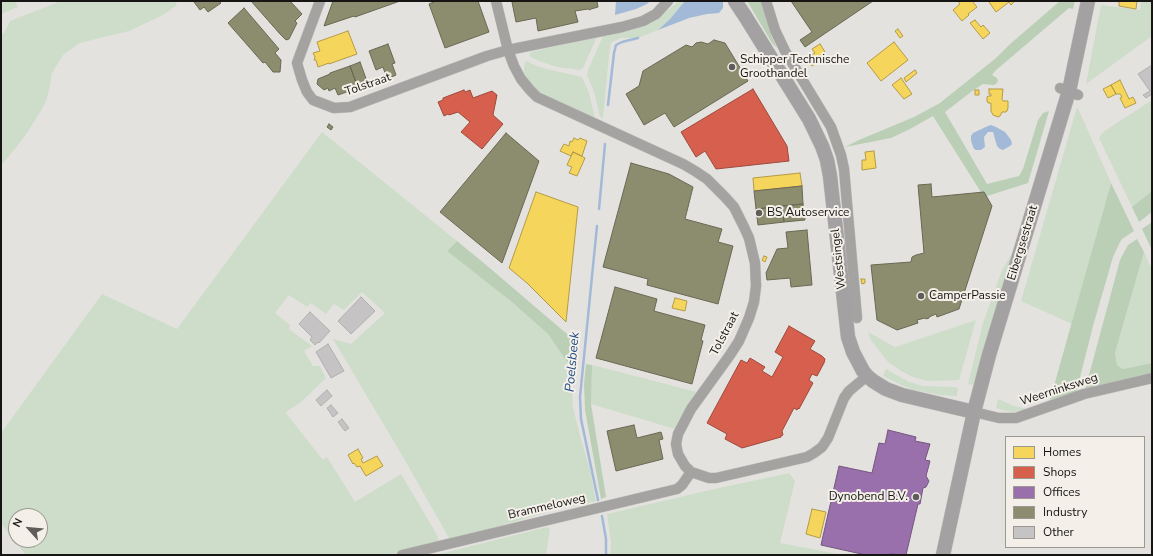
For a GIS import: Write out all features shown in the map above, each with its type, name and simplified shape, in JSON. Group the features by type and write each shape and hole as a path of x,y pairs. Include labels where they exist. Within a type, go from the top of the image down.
{"main road":[{"name":"Westsingel","path":"735,1 808,119 822,146 827,160 848,337 853,352 867,376 886,389 902,395 974,412"},
{"name":"Eibergsestraat","path":"943,555 974,412 991,349 1069,91 1088,1"}],"street":[{"name":"Tolstraat","path":"320,1 297,63 307,92 313,100 334,108 350,107 508,50 622,27 643,21 656,14 668,1"},
{"name":"Tolstraat","path":"496,1 508,50 514,66 530,90 537,97 683,164 695,171 707,179 734,207 749,238 755,263 756,286 754,302 749,318 730,355 691,409 678,434 676,444 678,454 685,466 691,472"},
{"name":"Westsingel","path":"766,1 775,30 785,51 831,128 841,155 844,169 858,318"},
{"path":"691,472 709,478 716,478 807,457 822,447 828,438 844,398 849,391 867,376"},
{"name":"Weerninksweg","path":"974,412 999,418 1016,418 1084,394 1152,378"},
{"name":"Brammeloweg","path":"402,555 677,489 682,485 691,472"}],"green space":[{"path":"1,1 15,1 18,7 1,14"},
{"path":"61,1 175,1 177,5 163,15 129,31 80,43 63,55 52,73 46,101 42,109 25,136 1,166 1,34 4,33 10,21"},
{"path":"679,1 685,1 670,19 658,30 638,38 621,38 611,43 603,118 600,117 594,92 587,75 603,36 631,30 647,24 660,17"},
{"path":"747,1 761,1 777,48 772,43"},
{"path":"1060,1 1075,1 1073,9 1069,8 995,71 992,75 997,78 998,81 996,84 983,84 945,112 987,184 1019,176 1023,169 1038,120 1043,113 1049,111 1028,183 984,197 933,116 891,138 845,147 914,117 940,103 996,58"},
{"path":"1141,1 1152,1 1152,36 1086,84 1101,5 1140,10"},
{"path":"597,37 583,68 580,70 557,67 529,56 531,52"},
{"path":"526,61 547,69 582,77 589,93 595,118 537,90 528,80 524,72"},
{"path":"1152,100 1152,191 1132,207 1099,138 1103,132"},
{"path":"1077,107 1111,183 1072,324 1021,301"},
{"path":"322,132 457,241 447,251 513,303 548,334 569,365 573,407 590,470 596,501 551,511 452,540 449,538 333,339 351,344 385,313 362,292 344,310 334,304 326,314 311,303 307,307 289,295 275,313 290,325 289,329 312,346 304,351 313,366 320,366 326,378 300,403 286,413 323,460 327,457 355,502 401,474 436,533 439,543 389,555 26,555 20,548 48,548 48,508 8,508 8,533 1,524 1,433 102,294 177,329"},
{"path":"1111,183 1134,231 1122,239 1113,257 1076,393 1050,400"},
{"path":"1152,191 1152,212 1139,222 1132,207"},
{"path":"1152,222 1152,250 1142,229"},
{"path":"1137,239 1144,252 1115,353 1117,365 1123,369 1152,363 1152,373 1085,390 1120,260 1128,245"},
{"path":"457,241 567,334 578,338 575,369 571,374 569,365 548,334 513,303 447,251"},
{"path":"1014,250 975,383 972,385 968,384 983,323 1002,270"},
{"path":"1144,252 1152,270 1152,363 1123,369 1117,365 1115,353"},
{"path":"976,320 959,380 928,381 913,377 901,371 888,362 871,340 868,332 895,347"},
{"path":"586,364 592,365 591,404 606,497 601,499 585,410 584,384"},
{"path":"592,365 697,392 677,423 675,429 591,404"},
{"path":"886,369 909,382 923,386 956,387 958,389 957,396 913,390 883,376"},
{"path":"998,399 1014,406 1028,409 1013,412 996,408"},
{"path":"789,473 795,481 780,543 843,555 610,555 611,543 607,514"},
{"path":"547,527 550,529 546,555 436,555"}],"water":[{"path":"616,1 650,1 636,9 615,15"},
{"path":"685,1 723,1 723,8 719,13 689,18 658,30 670,19"},
{"path":"991,125 1005,132 1012,144 1003,150 1000,149 997,146 993,132 988,132 984,137 985,147 981,150 974,149 971,141 971,136 973,133"}],"building: Homes":[{"path":"958,1 972,1 977,7 962,21 953,10 960,4"},
{"path":"1015,1 1011,5 1009,2 996,12 989,2"},
{"path":"1119,1 1137,1 1136,9 1119,6"},
{"path":"975,20 981,27 983,25 990,33 983,39 970,23"},
{"path":"898,29 903,36 900,38 895,31"},
{"path":"348,31 357,54 318,67 316,60 314,60 315,57 313,53 320,51 317,42"},
{"path":"894,42 908,60 881,81 867,63"},
{"path":"820,44 825,52 821,55 824,59 812,66 807,58 815,53 812,49"},
{"path":"915,70 917,73 906,82 904,78"},
{"path":"901,78 912,94 904,99 892,85"},
{"path":"1120,80 1129,99 1133,97 1136,103 1125,108 1120,98 1122,97 1121,95 1116,94 1111,85"},
{"path":"1111,85 1116,94 1108,98 1103,89"},
{"path":"989,89 1003,89 1002,99 1003,101 1008,101 1007,111 1002,112 998,117 993,115 991,111 991,103 988,103 987,101 987,97 991,96 991,94 989,94"},
{"path":"975,90 979,90 979,95 975,95"},
{"path":"574,138 578,140 580,138 587,141 582,156 573,152 571,156 560,151 564,144 569,146 570,141 572,142"},
{"path":"874,151 876,168 862,170 862,160 866,160 865,152"},
{"path":"573,152 585,158 577,176 569,173 572,167 567,165"},
{"path":"800,173 802,186 754,191 753,178"},
{"path":"536,192 578,207 566,322 527,283 509,268"},
{"path":"764,256 767,257 765,262 762,260"},
{"path":"861,279 865,279 865,283 862,284"},
{"path":"675,298 687,301 685,311 672,308"},
{"path":"358,449 363,458 361,459 363,463 377,456 383,466 366,476 360,466 357,467 354,463 353,464 348,455"},
{"path":"812,509 826,512 820,538 806,534"}],"building: Shops":[{"path":"753,89 787,146 789,161 716,169 705,151 696,157 681,132"},
{"path":"464,90 465,92 470,90 473,98 492,91 497,95 493,115 503,124 482,149 461,132 470,122 458,112 444,116 438,102 443,100 443,98"},
{"path":"789,326 815,341 810,349 825,359 824,363 817,376 812,374 809,380 813,383 799,409 798,408 797,410 794,408 782,431 783,435 781,437 742,448 725,439 727,434 707,423 741,360 747,363 750,358 765,367 762,371 772,377 783,357 775,352"}],"building: Offices":[{"path":"888,430 916,437 915,441 930,444 925,460 930,461 926,476 929,481 926,487 923,488 920,504 918,504 906,555 866,555 821,545 839,466 872,473 879,443 885,444"}],"building: Industry":[{"path":"219,1 221,3 208,12 204,7 200,10 194,2"},
{"path":"251,1 290,1 302,14 295,21 297,23 289,39 286,40 280,34"},
{"path":"333,1 400,1 324,26"},
{"path":"436,1 478,1 489,32 445,48 429,4"},
{"path":"597,1 598,7 590,10 575,11 578,22 538,31 536,18 516,22 512,2"},
{"path":"791,1 873,1 805,47 800,40 812,32"},
{"path":"244,8 279,49 275,53 281,60 280,72 273,72 265,62 263,63 228,23"},
{"path":"714,40 725,43 748,81 674,127 665,113 644,125 626,94 639,86 643,71 686,45 692,47 696,43 701,42 708,44"},
{"path":"388,44 395,63 392,64 396,75 387,79 383,67 376,70 369,51"},
{"path":"360,62 368,84 358,88 350,66"},
{"path":"350,66 358,88 338,95 335,88 329,91 328,88 324,90 317,84 318,79"},
{"path":"329,124 333,127 331,130 327,127"},
{"path":"506,133 539,161 502,263 440,212"},
{"path":"631,163 669,174 693,187 685,219 722,229 718,242 733,246 718,304 647,285 648,279 603,267"},
{"path":"931,184 932,197 984,192 992,206 959,309 937,317 936,314 926,319 917,320 918,323 897,330 877,320 871,265 911,262 912,257 924,253 918,185"},
{"path":"802,186 803,204 756,209 754,191"},
{"path":"803,204 805,220 784,222 782,206"},
{"path":"782,206 784,222 758,225 756,209"},
{"path":"807,230 812,285 791,287 790,278 767,280 766,273 777,249 788,248 786,232"},
{"path":"615,287 657,299 654,311 705,325 701,340 703,341 692,384 596,358"},
{"path":"634,425 637,438 661,432 663,439 659,440 663,459 616,471 607,431"}],"building: Other":[{"path":"1152,65 1152,94 1146,98 1143,95 1150,91 1138,74"},
{"path":"361,297 375,311 351,334 338,321"},
{"path":"310,312 330,331 319,343 318,342 315,345 310,340 312,337 299,324"},
{"path":"328,344 344,371 331,378 316,352"},
{"path":"327,390 332,396 321,406 316,400"},
{"path":"331,405 338,413 333,417 327,408"},
{"path":"342,419 349,428 345,431 338,422"}],"waterway":[{"name":"Poelsbeek","path":"608,105 616,45 638,38"},
{"name":"Poelsbeek","path":"599,209 605,144"},
{"name":"Poelsbeek","path":"597,226 580,397 581,419 598,500"},
{"name":"Poelsbeek","path":"602,516 606,539 606,555"}],"place":[{"name":"Schipper Technische Groothandel","path":"732,67"},
{"name":"BS Autoservice","path":"759,213"},
{"name":"CamperPassie","path":"921,296"},
{"name":"Dynobend B.V.","path":"916,497"}]}
